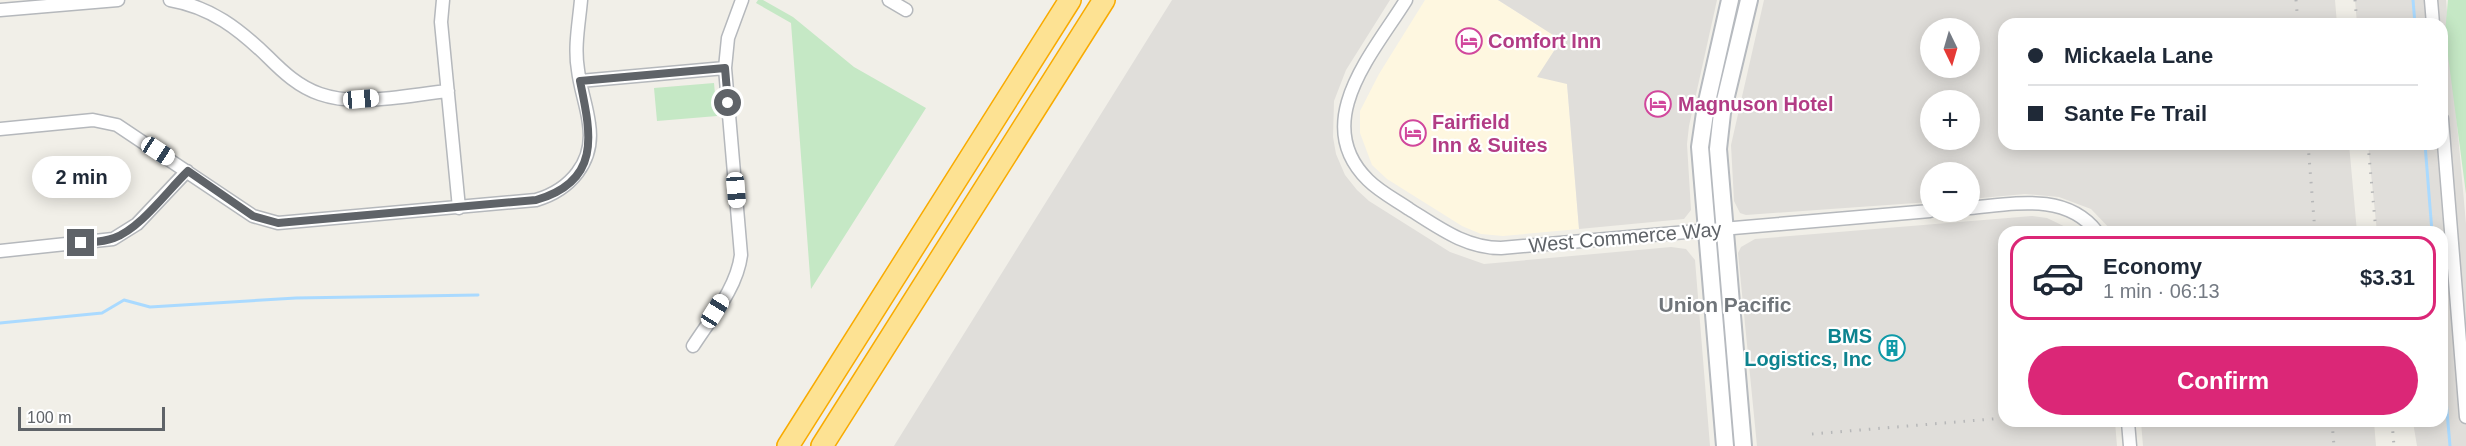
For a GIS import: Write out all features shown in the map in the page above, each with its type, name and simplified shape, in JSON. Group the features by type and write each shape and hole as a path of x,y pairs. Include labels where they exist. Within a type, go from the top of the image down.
{"highway":[{"path":"788,446 1070,0"},
{"path":"822,446 1104,0"}],"main road":[{"path":"1725,446 1706,230 1701,132 1730,0"},
{"path":"1743,446 1718,163 1718,134 1749,0"}],"street":[{"path":"0,10 118,0"},
{"path":"170,0 197,7 233,25 288,76 317,94 347,100 448,91"},
{"path":"443,0 441,22 459,208"},
{"path":"0,129 93,120 120,126 253,216 278,223 536,200 548,197 568,184 585,161 590,137 576,54 581,0"},
{"path":"693,346 705,323 736,277 741,255 725,68 728,38 742,0"},
{"path":"889,0 906,10"},
{"name":"West Commerce Way","path":"1406,0 1359,75 1347,99 1344,126 1350,155 1364,176 1383,192 1461,240 1485,248 1920,213"},
{"path":"2430,0 2433,18"},
{"path":"2435,18 2437,0"},
{"path":"580,81 725,68"},
{"path":"2444,150 2466,417"},
{"path":"0,251 113,239 137,224 188,171"},
{"path":"1980,207 2049,204 2075,213 2090,226"},
{"path":"2128,427 2130,446"}],"shaded area":[{"path":"1172,0 1390,0 1346,70 1334,101 1333,137 1336,154 1345,175 1369,201 1450,252 1484,264 1671,247 1686,249 1695,260 1710,446 894,446"},
{"path":"1425,0 1498,0 1561,40 1538,77 1567,83 1579,229 1503,236 1481,234 1462,226 1387,179 1372,165 1360,133 1360,111 1379,74"},
{"path":"1498,0 1717,0 1689,126 1687,144 1691,210 1684,219 1579,229 1567,84 1537,77 1561,40"},
{"path":"1764,0 2335,0 2336,18 1998,18 1998,150 2350,150 2356,226 2107,226 2091,209 2059,197 2025,194 1980,198 1980,162 1920,162 1920,203 1746,215 1740,213 1734,201 1731,145"},
{"path":"2355,0 2446,0 2448,18 2356,18"},
{"path":"2448,22 2466,224 2466,446 2417,446 2414,427 2448,427 2448,226 2376,226 2369,150 2448,150"},
{"path":"2032,216 2047,218 2064,226 1998,226 1998,427 2115,427 2117,446 1757,446 1738,253 1741,247 1755,239"},
{"path":"2141,427 2374,427 2376,446 2143,446"}],"green space":[{"path":"758,0 763,0 793,17 854,67 926,108 811,289 791,23 756,3"},
{"path":"2448,0 2466,0 2466,194 2448,56"},
{"path":"714,83 717,116 657,121 654,88"}],"waterway":[{"path":"2413,0 2414,18"},
{"path":"2425,150 2432,226"},
{"path":"0,323 102,313 124,300 150,307 296,298 478,295"},
{"path":"2448,423 2450,446"}],"railway":[{"path":"2296,0 2298,18"},
{"path":"2355,0 2356,18"},
{"path":"2308,150 2315,226"},
{"path":"2369,150 2375,226"},
{"path":"1812,434 1998,418"},
{"path":"2332,427 2334,446"},
{"path":"2392,427 2394,446"}],"place":[{"name":"Comfort Inn","path":"1469,41"},
{"name":"Magnuson Hotel","path":"1658,104"},
{"name":"Fairfield Inn & Suites","path":"1413,133"},
{"name":"BMS Logistics, Inc","path":"1892,348"}],"district":[{"name":"Union Pacific","path":"1725,305"}],"route":[{"path":"81,243 101,242 124,234 137,224 188,171 253,216 286,224 536,200 548,197 568,184 585,161 590,125 580,81 725,68 728,103"}]}
